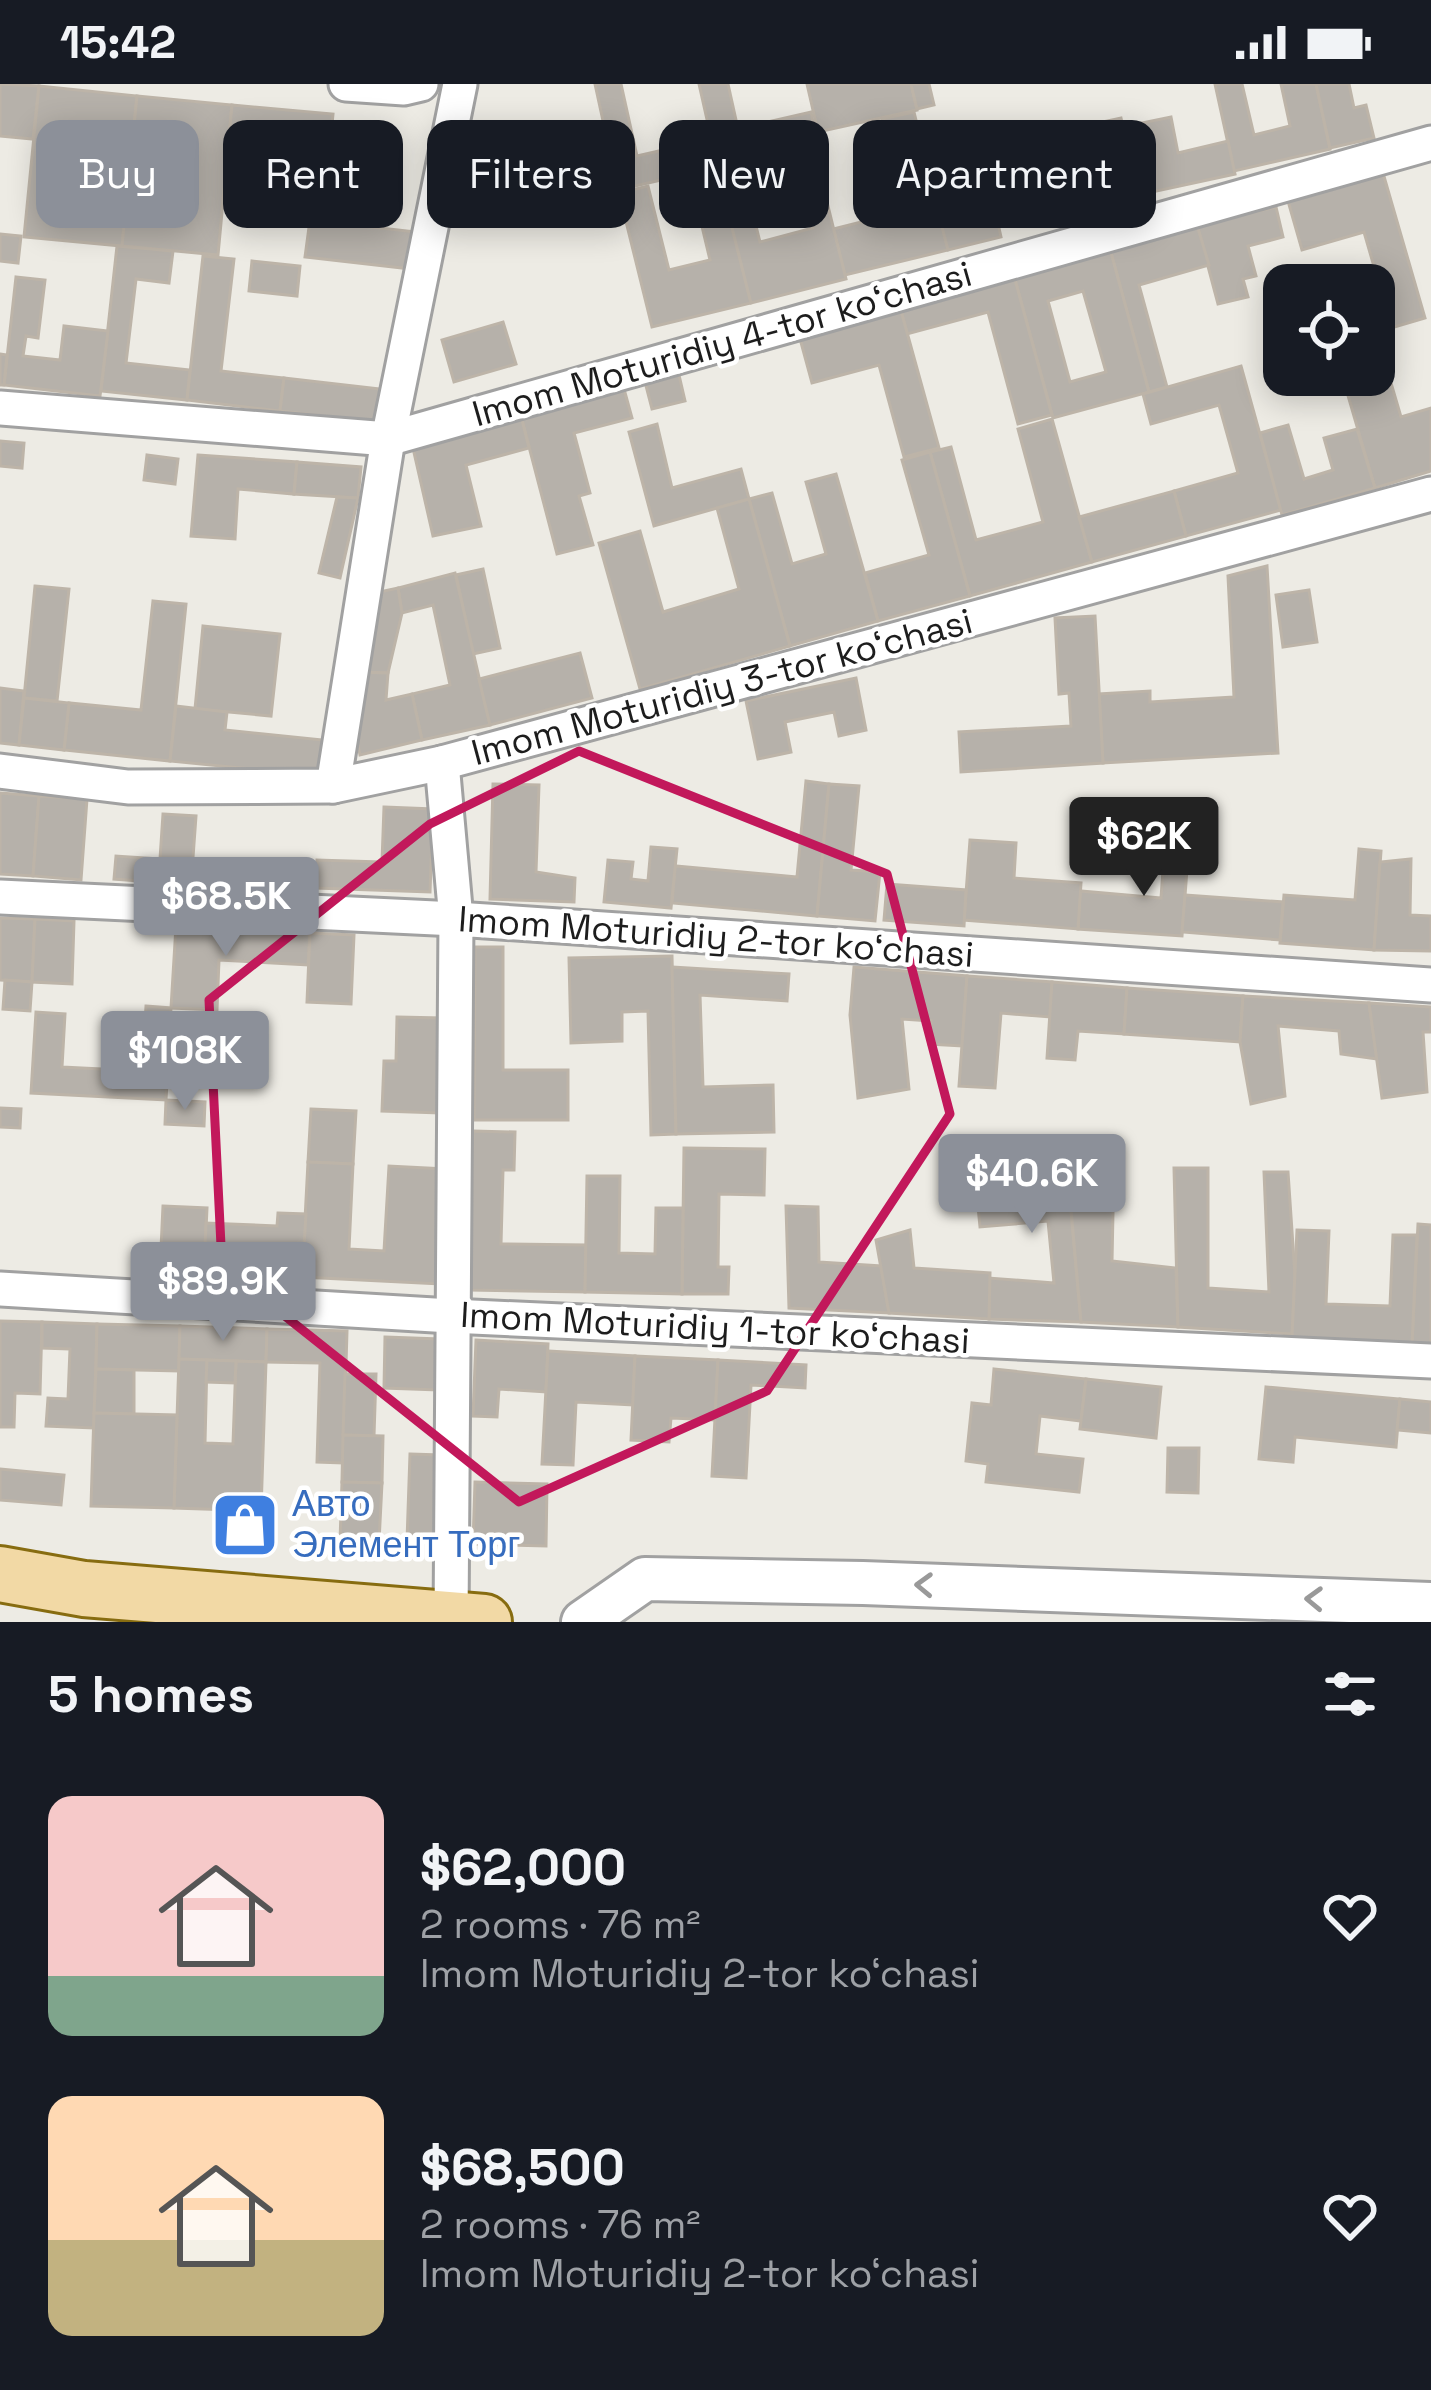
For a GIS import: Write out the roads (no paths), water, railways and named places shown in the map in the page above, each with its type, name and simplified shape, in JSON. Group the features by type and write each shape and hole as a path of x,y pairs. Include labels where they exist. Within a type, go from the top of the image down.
{"main road":[{"path":"0,1574 83,1589 463,1621"}],"street":[{"path":"346,84 404,88 421,84"},
{"path":"333,786 388,439 460,84"},
{"name":"Imom Moturidiy 4-tor koʻchasi","path":"0,408 388,439 1431,143"},
{"name":"Imom Moturidiy 3-tor koʻchasi","path":"0,771 128,787 333,786 442,764 1431,494"},
{"path":"442,764 456,919 451,1316 463,1621"},
{"name":"Imom Moturidiy 2-tor koʻchasi","path":"0,897 456,919 1431,985"},
{"name":"Imom Moturidiy 1-tor koʻchasi","path":"0,1289 451,1316 1431,1361"},
{"path":"583,1622 645,1580 863,1583 1431,1604"}],"place":[{"name":"Авто Элемент Торг","path":"245,1525"}]}
